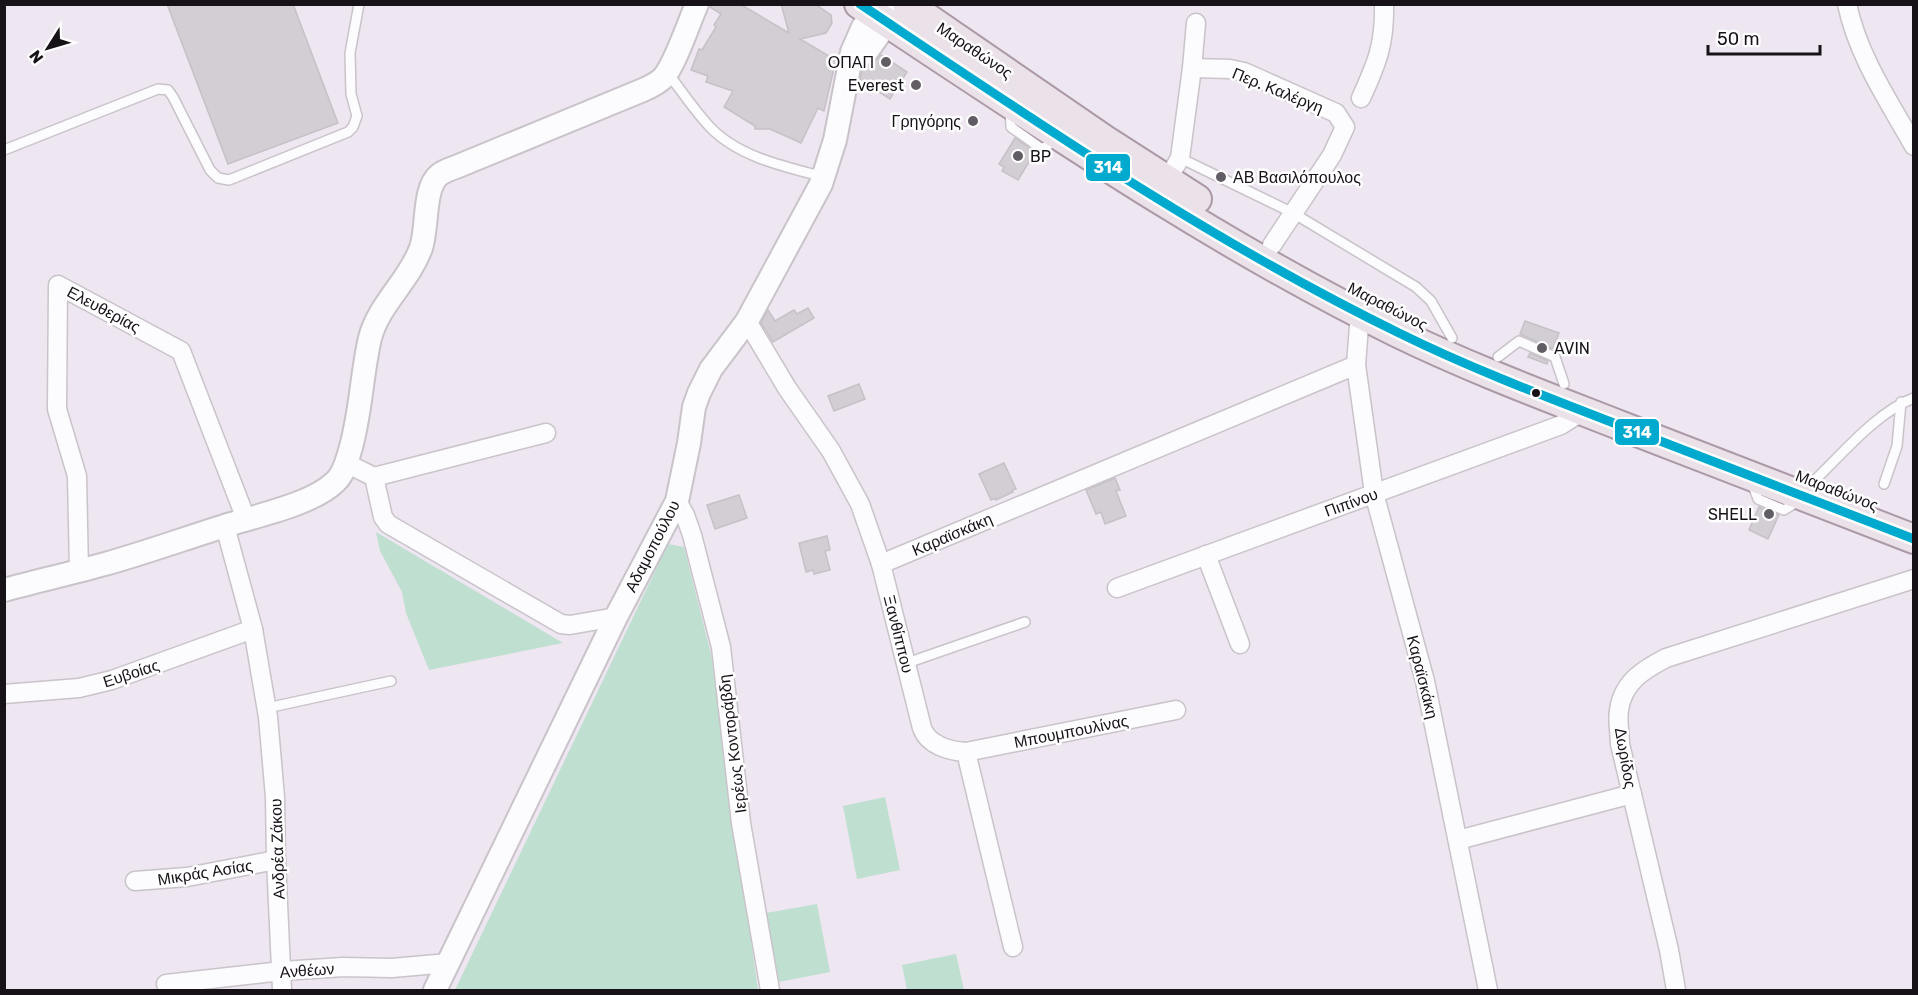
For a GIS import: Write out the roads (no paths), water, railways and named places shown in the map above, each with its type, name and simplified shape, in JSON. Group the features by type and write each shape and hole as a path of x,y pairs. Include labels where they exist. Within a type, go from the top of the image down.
{"main road":[{"name":"Μαραθώνος","path":"884,9 1010,104 1060,137 1250,254 1360,313 1445,355 1749,476 1810,489 1914,519"},
{"name":"Μαραθώνος","path":"884,9 1174,169 1272,244 1382,304 1452,338 1810,489 1914,539"}],"street":[{"path":"4,590 80,571 236,523 304,500 327,489 338,480 356,435 366,361 374,328 387,301 407,275 418,255 424,234 428,195 435,180 456,167 650,87 663,78 667,72 697,4"},
{"path":"1361,98 1382,45 1384,4"},
{"path":"1847,4 1865,59 1914,146"},
{"name":"Αδαμοπούλου","path":"435,990 616,617 677,501 694,407 699,393 711,369 747,321 815,197 824,177 835,140 845,84 852,62 864,54 884,9"},
{"path":"1174,169 1192,68 1196,24"},
{"name":"Περ. Καλέργη","path":"1192,68 1230,69 1244,72 1336,113 1346,127 1332,155 1293,213"},
{"path":"1272,244 1293,213"},
{"name":"Ελευθερίας","path":"80,571 77,476 57,409 58,285 181,351 236,523"},
{"name":"Καραϊσκάκη","path":"1360,313 1356,365 1374,493 1425,681 1488,990"},
{"name":"Ξανθίππου","path":"747,321 787,388 851,485 865,516 881,564 924,734 934,743 957,752 966,752"},
{"name":"Καραϊσκάκη","path":"881,564 1356,365"},
{"name":"Πιπίνου","path":"1118,588 1561,425 1582,411"},
{"path":"346,463 374,477 546,433"},
{"path":"374,477 383,517 388,524 561,624 570,625 616,617"},
{"name":"Ιερέως Κοντοράβδη","path":"677,501 692,535 720,647 741,823 770,990"},
{"name":"Ανδρέα Ζάκου","path":"236,523 267,708 276,797 276,860 282,990"},
{"path":"1206,555 1240,644"},
{"name":"Δωρίδος","path":"1676,990 1669,950 1620,744 1619,710 1625,693 1634,678 1666,658 1914,579"},
{"name":"Ευβοίας","path":"4,694 79,688 112,680 253,629"},
{"name":"Μπουμπουλίνας","path":"966,752 1176,710"},
{"path":"966,752 1013,947"},
{"path":"1458,840 1632,794"},
{"name":"Μικράς Ασίας","path":"135,881 187,877 276,860"},
{"name":"Ανθέων","path":"166,984 282,971 343,967 392,968 448,963"}],"lane":[{"path":"4,150 158,89 168,90 173,97 210,170 218,178 230,180 348,132 353,127 357,116 351,94 350,53 359,4"},
{"path":"667,72 711,129 739,149 787,167 824,177"},
{"path":"1174,169 1293,213 1420,290 1434,305 1452,338"},
{"path":"1810,489 1878,419 1901,402 1914,398"},
{"path":"1884,484 1897,446 1901,402"},
{"path":"907,663 1025,622"},
{"path":"267,708 391,681"}],"place":[{"name":"ΟΠΑΠ","path":"886,62"},
{"name":"Everest","path":"916,85"},
{"name":"Γρηγόρης","path":"973,121"},
{"name":"BP","path":"1018,156"},
{"name":"ΑΒ Βασιλόπουλος","path":"1221,177"},
{"name":"AVIN","path":"1542,348"},
{"name":"SHELL","path":"1769,514"}]}
